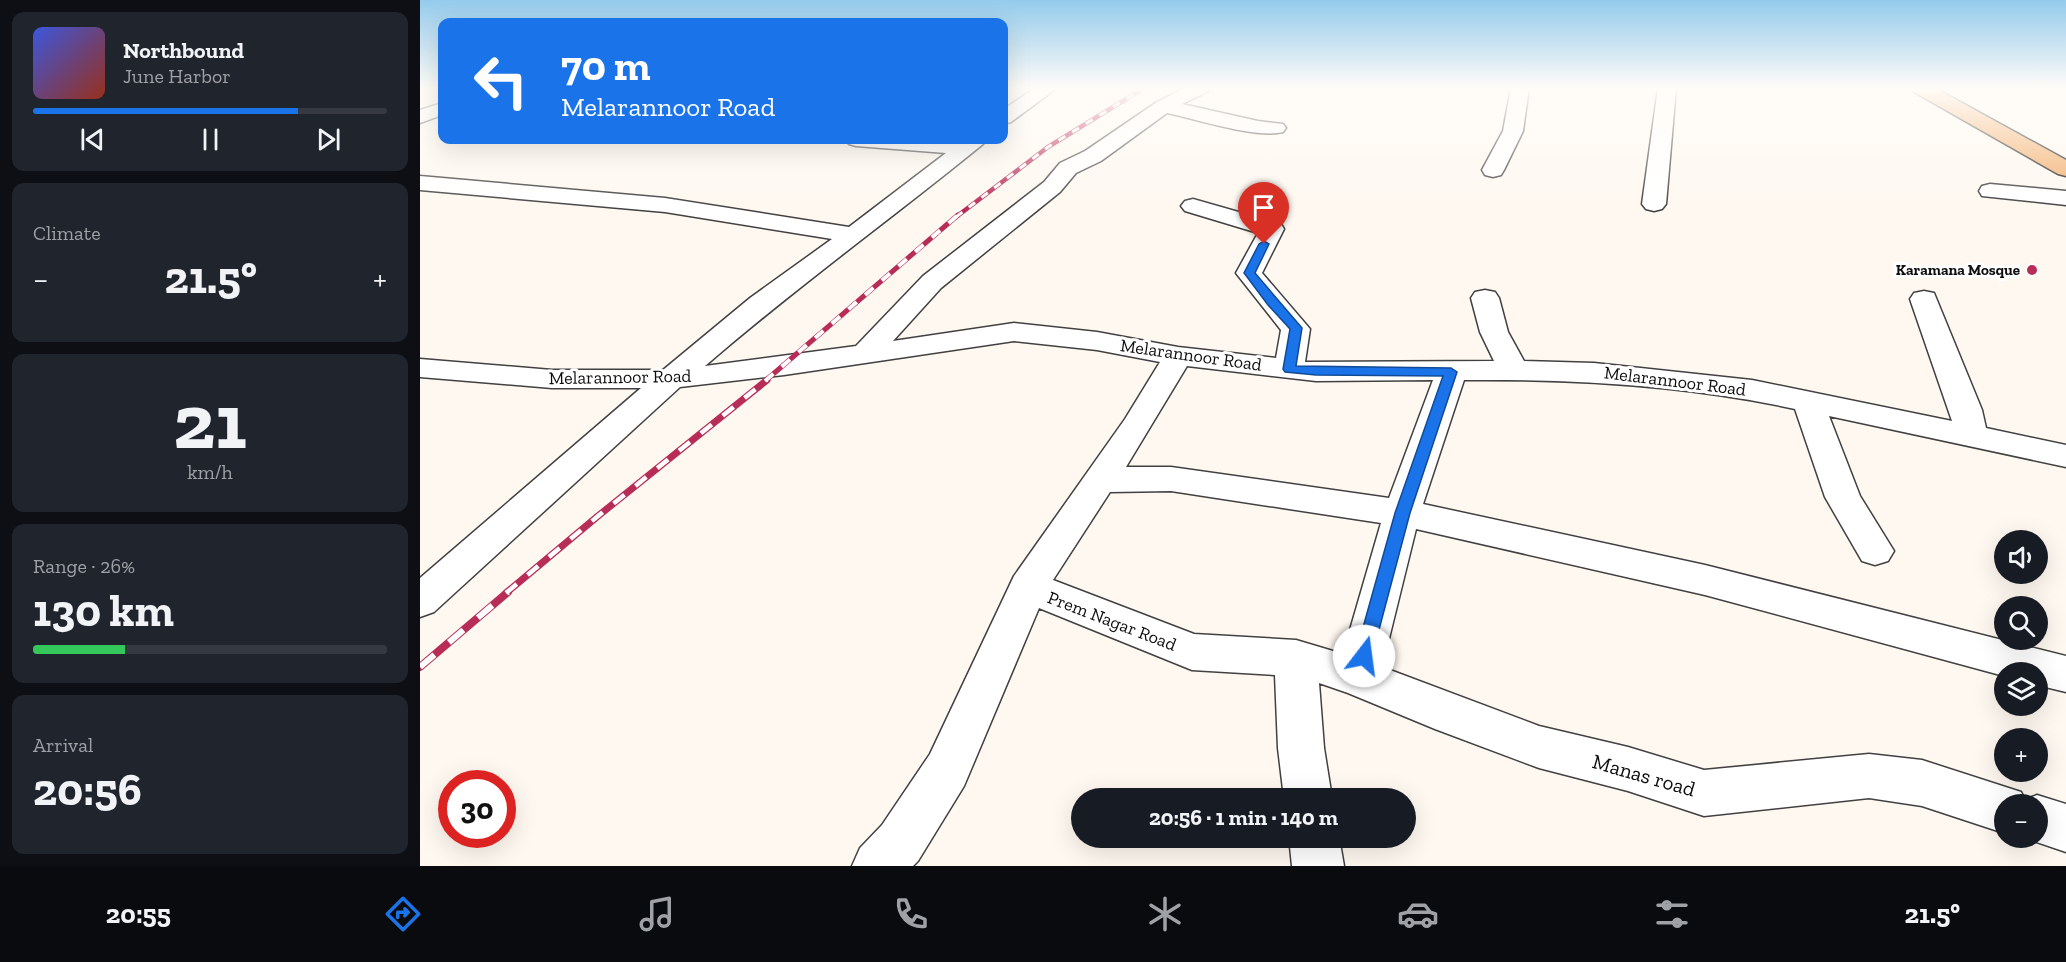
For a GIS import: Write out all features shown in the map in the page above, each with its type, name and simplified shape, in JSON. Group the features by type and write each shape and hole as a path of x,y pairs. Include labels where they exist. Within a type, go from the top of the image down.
{"main road":[{"path":"1994,128 2066,169"}],"street":[{"path":"866,353 932,282 1052,187 1068,168 1093,156 1132,128"},
{"path":"1493,170 1513,128"},
{"path":"1654,204 1660,168 1662,128"},
{"path":"420,601 670,380 760,304 854,235 971,144"},
{"path":"420,183 495,193 638,202 854,235"},
{"path":"1990,191 2066,198"},
{"path":"1193,206 1272,229 1249,273 1272,303 1296,328 1289,369"},
{"path":"1485,298 1494,332 1513,370"},
{"path":"1924,299 1966,410 1972,436"},
{"name":"Melarannoor Road","path":"420,368 552,379 670,380 1014,332 1097,341 1178,356 1316,372 1513,370 1594,372 1752,390 2066,456"},
{"name":"Prem Nagar Road","path":"1178,356 1138,424 1028,587 1192,652 1296,658"},
{"path":"1358,677 1402,513 1451,372"},
{"path":"1808,402 1843,497 1875,551"},
{"path":"1101,480 1171,479 1402,513 1705,580 2066,674"},
{"path":"878,866 900,843 946,770 1028,587"},
{"path":"1296,658 1301,748 1307,788"},
{"name":"Manas road","path":"1296,658 1358,677 1451,716 1539,747 1628,769 1704,793 1869,776 1922,783 1994,806"},
{"path":"2048,822 2066,828"},
{"path":"1316,848 1318,866"}],"railway":[{"path":"956,217 1048,147 1078,128"},
{"path":"765,381 958,215"},
{"path":"506,593 767,380"},
{"path":"420,667 508,592"}],"place":[{"name":"Karamana Mosque","path":"2032,270"}],"route":[{"path":"1264,244 1249,273 1272,303 1296,328 1289,369 1316,372 1451,372 1402,513 1364,656"}]}
